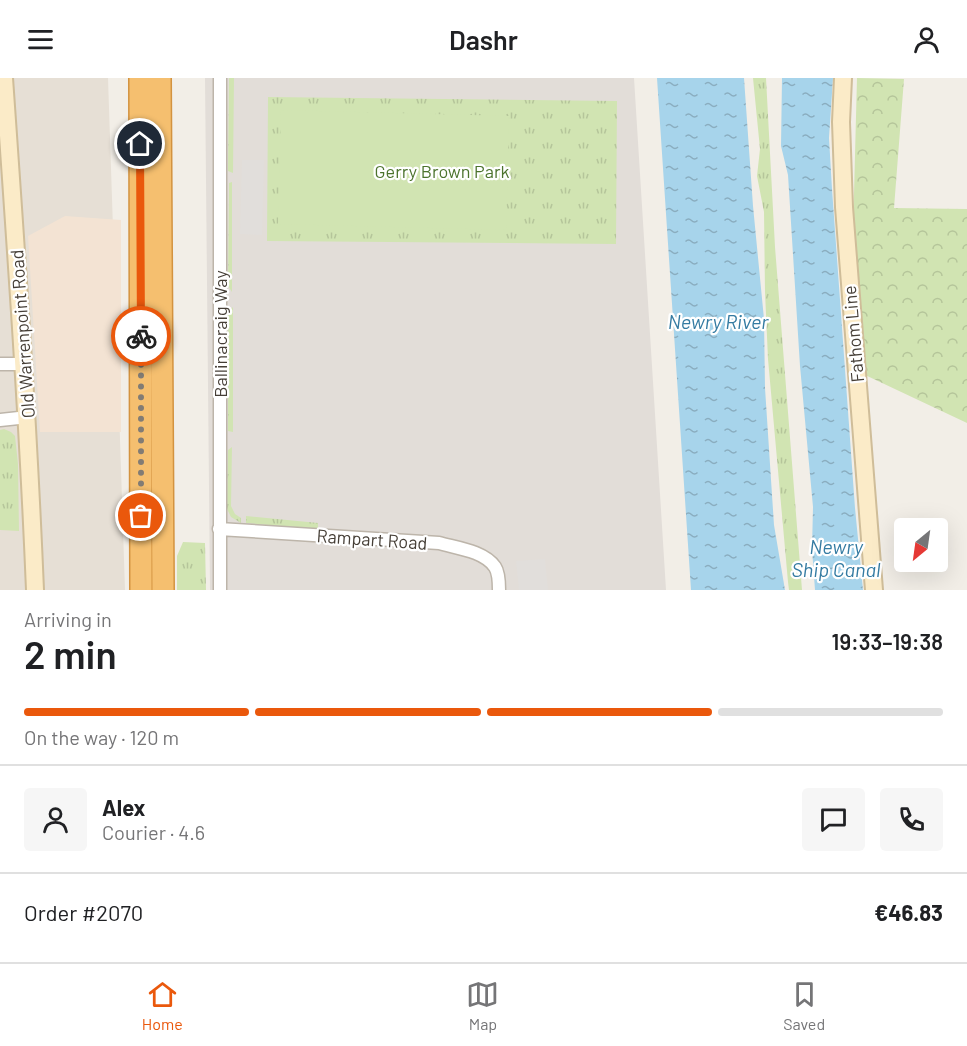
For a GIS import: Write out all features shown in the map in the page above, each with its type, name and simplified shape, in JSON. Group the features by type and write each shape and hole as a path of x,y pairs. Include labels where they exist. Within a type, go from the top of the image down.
{"highway":[{"path":"140,78 141,590"},
{"path":"160,78 163,590"}],"street":[{"name":"Old Warrenpoint Road","path":"4,78 5,150 13,183 28,417 35,590"},
{"name":"Ballinacraig Way","path":"220,78 220,590"},
{"name":"Fathom Line","path":"843,78 841,122 844,207 874,590"},
{"path":"0,364 24,364"},
{"path":"0,420 28,417"},
{"name":"Rampart Road","path":"219,529 439,543 472,552 488,560 496,568 500,590"}],"shaded area":[{"path":"0,78 108,78 125,590 0,590"},
{"path":"205,78 634,78 666,590 210,590"},
{"path":"242,160 264,160 262,235 240,234"},
{"path":"65,216 121,220 121,432 40,432 28,236"},
{"path":"545,559 548,590 519,590 516,561"}],"green space":[{"path":"229,78 234,78 233,173 228,171"},
{"path":"753,78 766,78 775,247 802,590 789,590 788,582 768,359 764,212 757,176 760,149"},
{"path":"857,78 904,79 894,208 967,209 967,423 863,374 853,232"},
{"name":"Gerry Brown Park","path":"268,97 617,101 616,244 267,241"},
{"path":"281,110 509,116 506,230 278,224"},
{"path":"232,182 232,292 228,286 229,183"},
{"path":"233,307 233,432 228,431 228,312"},
{"path":"4,429 15,436 18,464 19,531 0,530 0,430"},
{"path":"232,447 231,506 235,514 241,518 241,523 231,517 227,509 228,450"},
{"path":"246,516 318,523 318,529 246,523"},
{"path":"183,542 205,543 206,590 177,590 177,556"}],"water":[{"name":"Newry River","path":"657,78 744,78 764,319 765,388 774,525 785,590 691,590"},
{"name":"Newry Ship Canal","path":"782,78 833,78 829,138 855,508 863,590 815,590 812,549 813,507 800,366 788,175 781,146"}],"way so far":[{"path":"141,336 141,516"}],"route":[{"path":"140,144 141,336"}]}
